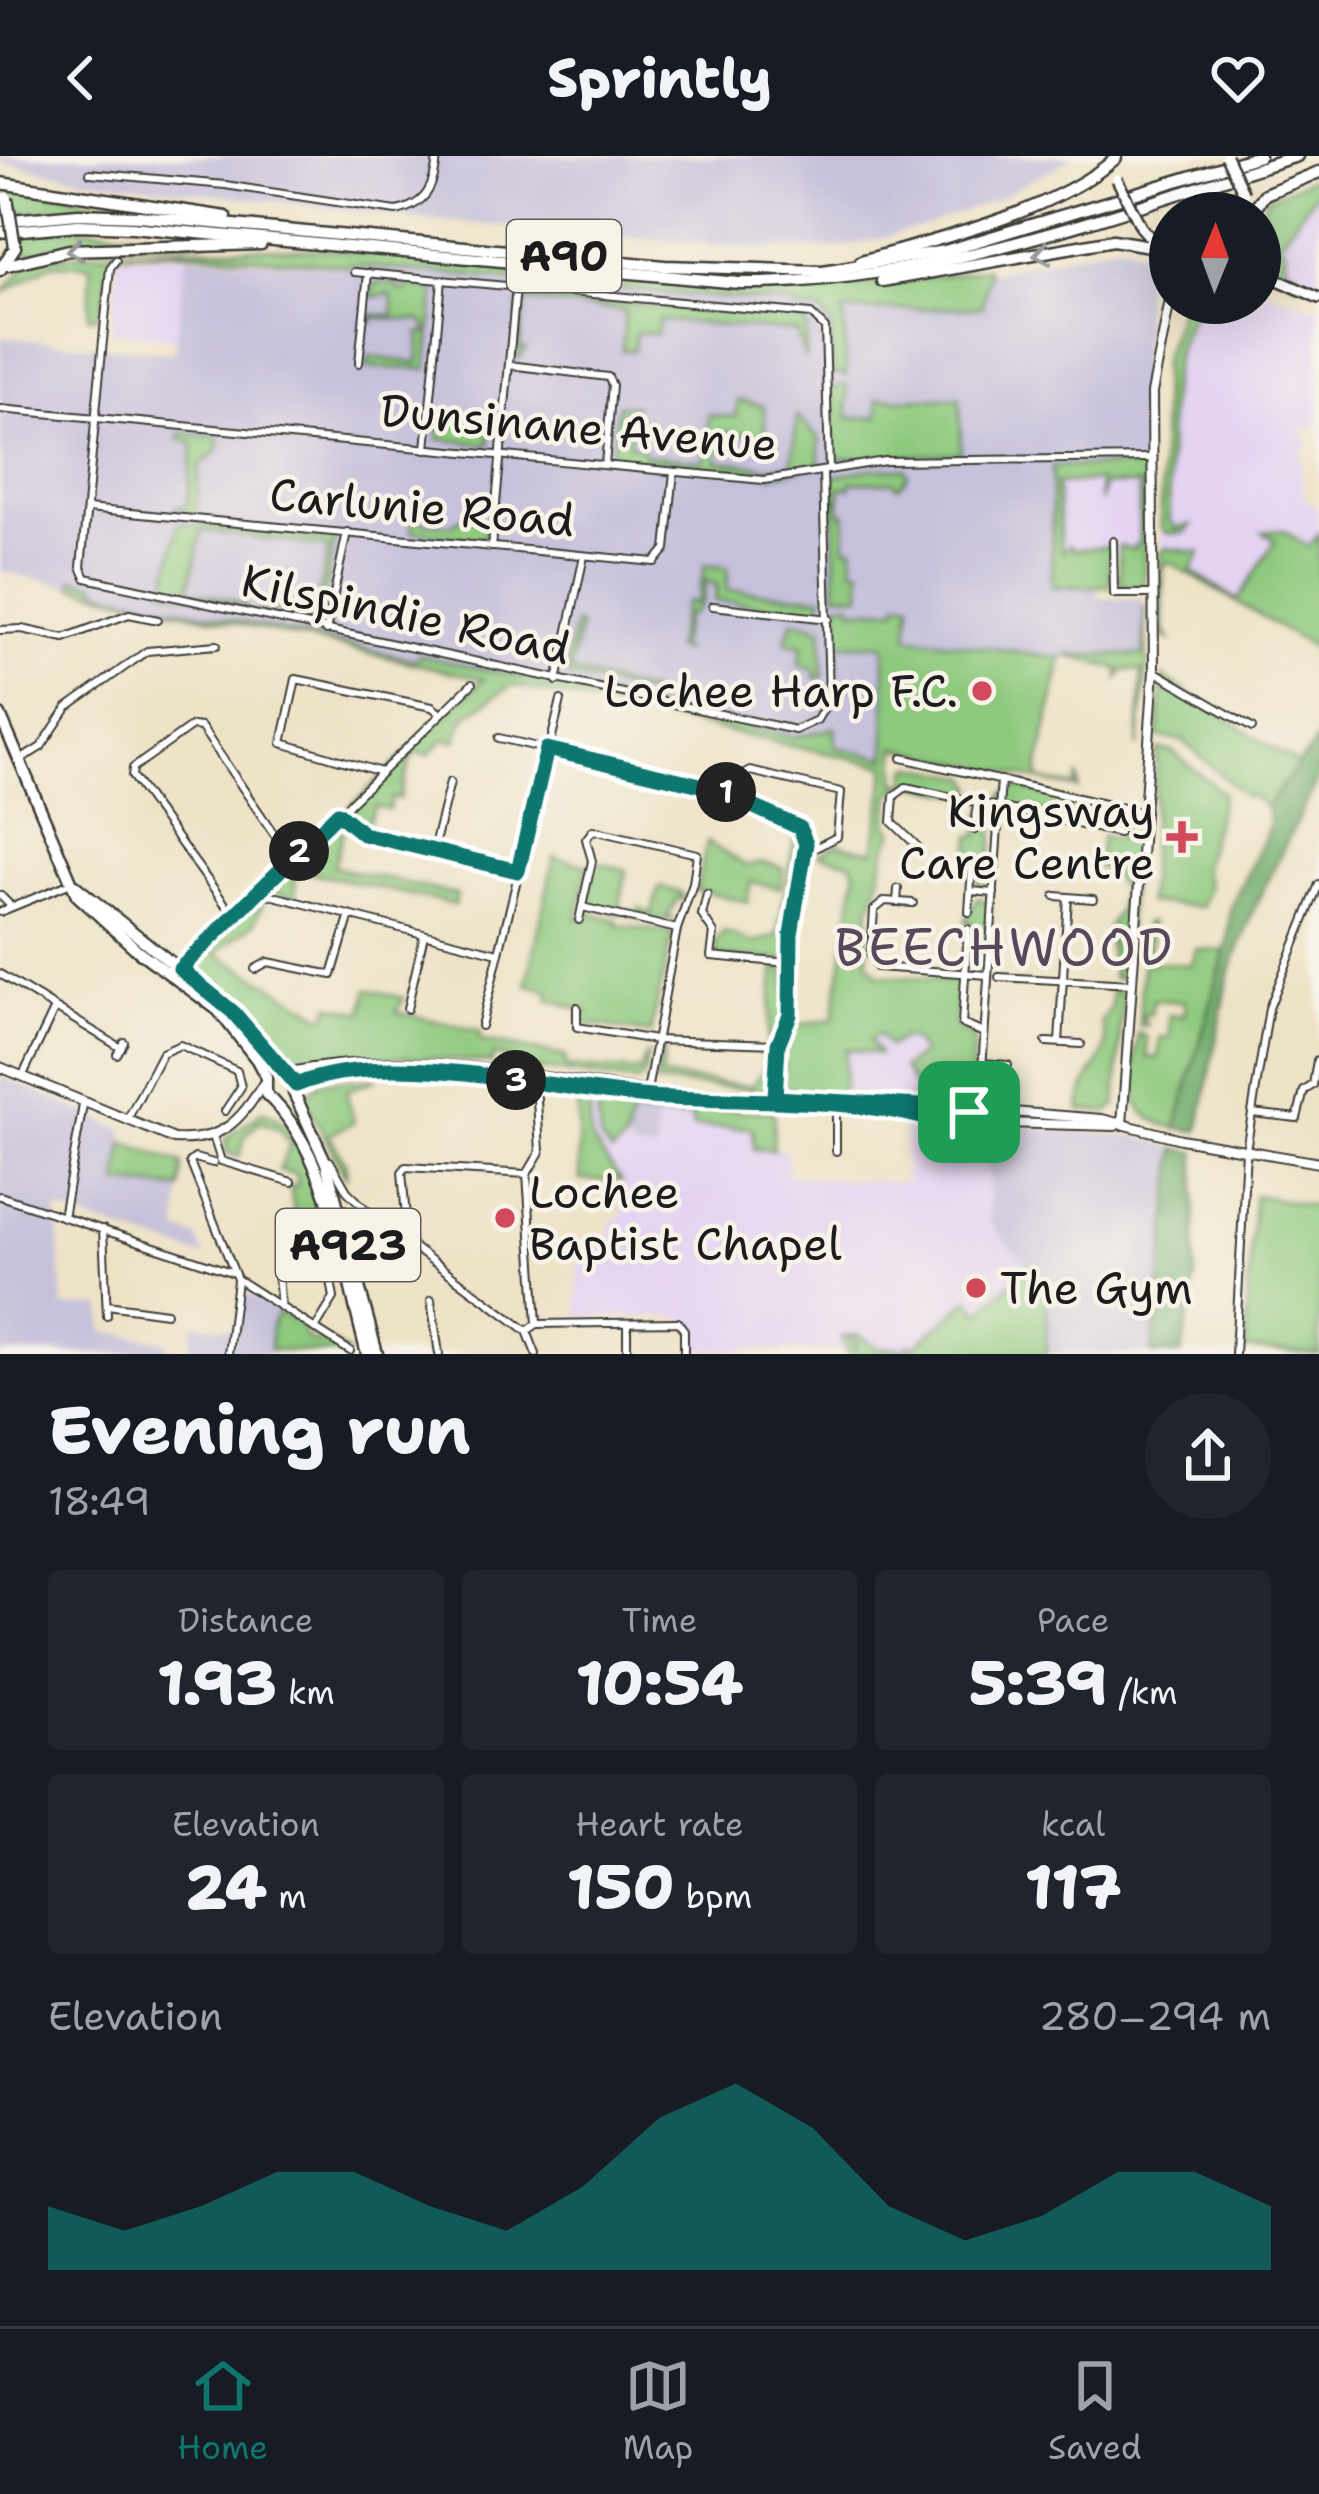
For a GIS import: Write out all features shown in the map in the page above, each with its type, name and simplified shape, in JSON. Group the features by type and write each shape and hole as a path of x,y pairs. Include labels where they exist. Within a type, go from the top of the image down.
{"main road":[{"path":"1226,156 1243,192"},
{"name":"A90","path":"823,277 945,251 1259,156"},
{"name":"A90","path":"0,232 114,226 739,283 823,277 995,249 1297,156"},
{"path":"1117,157 1117,179 1149,238"},
{"name":"A90","path":"823,277 999,217 1086,181 1117,157"},
{"path":"1270,192 1319,172"},
{"path":"2,191 15,247 3,270"},
{"name":"A90","path":"2,191 306,231"},
{"name":"A90","path":"0,220 79,214 823,277 910,278 1113,240 1149,247"},
{"name":"A90","path":"3,270 42,254 110,247 318,244"},
{"path":"1281,281 1319,298"},
{"name":"A923","path":"0,716 71,883 218,1010 303,1136 345,1234 377,1354"},
{"name":"A923","path":"177,972 233,1012 295,1089 316,1138 367,1354"},
{"path":"265,1080 285,1071"},
{"path":"276,1101 295,1089"}],"street":[{"path":"90,173 225,184 396,211 416,205 430,192 437,156"},
{"path":"87,509 110,268 116,260"},
{"path":"354,272 516,287 492,547"},
{"path":"359,363 368,273"},
{"path":"426,449 442,280"},
{"name":"Kilspindie Road","path":"87,509 81,567 86,578 795,730 817,720 829,699 824,328 818,318 516,287"},
{"path":"1122,1125 1154,671 1155,364 1165,324"},
{"path":"508,364 608,376 612,385 605,465"},
{"name":"Dunsinane Avenue","path":"0,409 772,481 885,461 1153,458"},
{"name":"Carlunie Road","path":"87,509 661,560 674,472"},
{"path":"326,631 347,532"},
{"path":"1113,541 1114,594 1154,594"},
{"path":"557,681 584,555"},
{"path":"713,606 829,619"},
{"path":"0,630 22,628 64,638 129,614 158,620"},
{"path":"20,760 41,747 67,708 147,651 217,645"},
{"path":"1154,671 1252,728"},
{"path":"381,772 282,743 296,680 432,707 441,714"},
{"path":"177,972 472,684"},
{"path":"481,1026 560,700"},
{"path":"232,915 132,776 133,768 192,726 201,727 291,859"},
{"path":"500,738 733,794 800,828 805,852 789,963 790,1015 778,1044 775,1098"},
{"path":"902,758 1144,813"},
{"path":"733,794 737,778 750,771 841,792 837,837 805,852"},
{"path":"980,1102 1001,780"},
{"path":"433,850 449,782"},
{"path":"916,846 892,822 899,790 1119,832"},
{"path":"975,830 976,802"},
{"path":"338,813 363,834 518,871"},
{"path":"1096,828 1099,816"},
{"path":"904,836 912,825"},
{"path":"579,920 592,861 588,833 600,829 699,857 676,929 647,1091"},
{"path":"969,912 972,866"},
{"path":"0,912 71,883"},
{"path":"1235,1354 1246,1150 1274,987 1319,884"},
{"path":"897,902 898,889"},
{"path":"257,891 498,953"},
{"path":"970,891 994,893"},
{"path":"707,894 702,915 714,933 711,956 789,963"},
{"path":"0,895 11,907"},
{"path":"1055,896 1093,898"},
{"path":"1059,1042 1068,897"},
{"path":"914,903 885,901 874,910 871,955 877,967 988,975"},
{"path":"582,907 676,929"},
{"path":"255,969 268,962 332,976 349,918"},
{"path":"968,928 962,1024 984,1033"},
{"path":"407,1010 424,935"},
{"path":"1019,978 1020,964"},
{"path":"0,974 120,1048"},
{"path":"999,976 1133,984"},
{"path":"578,1007 577,1027 655,1040 778,1044"},
{"path":"22,1077 55,1008"},
{"path":"1046,1042 1081,1044"},
{"path":"126,1123 170,1046 188,1046 223,1061 241,1078 225,1111"},
{"path":"1252,1112 1297,1118 1304,1091 1312,1085 1316,1060"},
{"path":"285,1071 398,1064 525,1072 647,1091 920,1106 949,1118 960,1132 970,1117"},
{"path":"982,1064 1008,1065"},
{"path":"0,1067 83,1106 175,1139 213,1136 246,1113 276,1101"},
{"path":"295,1089 340,1073 398,1072 536,1082 646,1097 949,1118"},
{"path":"246,1113 265,1080"},
{"path":"536,1082 540,1152 527,1174 537,1324"},
{"path":"63,1217 83,1106"},
{"path":"836,1108 836,1151"},
{"path":"949,1118 959,1108 970,1117 1085,1117 1319,1163"},
{"path":"213,1136 221,1161 292,1182"},
{"path":"316,1138 343,1186 377,1220 527,1331 536,1354"},
{"path":"213,1163 195,1158 190,1162 236,1276 228,1354"},
{"path":"398,1236 406,1217 402,1172 406,1167 527,1174"},
{"path":"0,1196 236,1276 350,1351"},
{"path":"332,1207 377,1220"},
{"path":"345,1234 356,1217 377,1220"},
{"path":"104,1229 106,1316"},
{"path":"315,1329 334,1298 327,1258"},
{"path":"278,1277 281,1306"},
{"path":"431,1300 439,1354"},
{"path":"107,1305 166,1313"},
{"path":"527,1331 537,1324 682,1324 684,1354"},
{"path":"627,1324 627,1354"}],"shaded area":[{"path":"0,156 1075,156 997,199 923,227 840,248 768,249 423,219 82,178 0,162"},
{"path":"1319,175 1319,282 1297,284 1281,275 1281,199"},
{"path":"1120,243 1146,252 1143,322 1150,329 1142,338 1144,467 1052,467 1053,586 1097,587 1098,598 1143,599 1145,671 886,632 887,766 0,571 0,337 174,353 186,255 365,269 367,264 524,284 526,279 795,304 986,279 988,273"},
{"path":"186,255 180,339 111,332 118,256"},
{"path":"1281,297 1319,307 1319,419 1313,428 1302,428 1308,443 1301,453 1304,498 1319,509 1319,533 1309,547 1265,534 1275,540 1238,600 1161,560 1162,363 1174,324 1281,324"},
{"path":"1057,476 1141,481 1143,552 1058,553"},
{"path":"846,1030 974,1039 970,1103 836,1094"},
{"path":"0,1075 125,1131 118,1183 181,1189 178,1231 197,1237 205,1257 57,1210 63,1307 102,1306 104,1332 166,1341 166,1348 190,1352 193,1324 237,1329 242,1291 279,1312 271,1328 270,1354 0,1354"},
{"path":"577,1095 680,1109 774,1111 773,1149 788,1150 787,1175 849,1180 905,1182 905,1119 959,1137 986,1125 989,1222 1031,1264 933,1352 693,1349 693,1333 682,1317 578,1316 579,1251 610,1238 611,1221 621,1217 621,1182 580,1180"},
{"path":"630,1115 656,1116 656,1151 635,1150 625,1141"},
{"path":"1002,1125 1136,1136 1176,1149 1152,1354 1046,1354 1047,1288 989,1222 988,1128"}],"green space":[{"path":"1319,175 1319,188 1281,240 1281,192"},
{"path":"9,187 160,209 160,213 78,209 18,213"},
{"path":"78,228 202,237 202,241 69,246 23,255 22,233"},
{"path":"1281,245 1285,264 1302,276 1298,284 1281,274"},
{"path":"181,248 334,250 593,276 751,286 908,280 987,268 988,273 982,307 844,311 846,376 832,373 831,325 821,311 795,309 794,304 180,251 113,253 101,312 95,317 89,317 91,265 51,264 0,295 29,262 49,256"},
{"path":"397,283 398,290 407,291 408,284 435,291 427,369 367,367 369,357 418,363 420,333 427,334 422,321 374,317 373,322 369,315 394,315 391,294 371,297 374,284"},
{"path":"526,295 801,319 807,327 805,359 797,332 659,320 657,334 636,332 634,350 622,350 625,311 525,301 520,347 526,349 518,359 519,302"},
{"path":"1174,324 1187,324 1172,377 1168,438 1170,521 1176,528 1191,525 1185,533 1166,533 1161,527 1162,363"},
{"path":"847,385 848,418 878,417 878,399 960,398 961,453 838,459 833,455 832,388"},
{"path":"738,400 764,406 765,436 720,432 717,461 762,466 759,473 611,457 618,405 634,406 629,445 643,447 643,455 704,461 709,415 736,417"},
{"path":"797,416 819,438 820,464 770,476 767,467 792,465"},
{"path":"466,422 490,432 489,445 438,439 439,428"},
{"path":"182,433 219,437 217,452 200,465 196,513 172,508 188,505 193,444 178,438"},
{"path":"1052,466 1144,467 1144,585 1120,585 1119,546 1133,549 1139,540 1139,485 1104,485 1100,502 1099,481 1057,484 1061,552 1069,545 1074,550 1110,546 1110,586 1052,587"},
{"path":"905,468 908,475 898,487 893,482 851,482 850,488 840,488 840,499 834,499 833,477 867,469"},
{"path":"834,502 840,502 840,513 845,513 846,547 853,548 853,568 861,569 861,595 836,593"},
{"path":"413,514 424,523 481,520 488,532 480,540 411,531"},
{"path":"179,523 335,539 320,620 258,609 257,604 264,601 264,606 314,617 329,547 202,531 189,590 246,603 245,607 165,589"},
{"path":"1283,530 1309,547 1319,533 1319,651 1169,562 1163,567 1164,629 1170,639 1162,635 1161,552 1166,548 1201,553 1191,571 1238,600 1275,541 1263,532"},
{"path":"705,565 728,568 727,590 822,597 821,610 715,601 717,585 706,581 702,602 693,614 687,614 679,645 684,651 674,649 686,601 697,603"},
{"path":"74,579 97,585 97,590 416,660 418,655 795,737 835,728 836,747 886,758 885,644 839,644 837,671 838,603 852,603 853,609 897,608 898,602 911,602 908,636 1062,658 1038,771 1040,780 1075,787 1078,776 1079,789 896,748 897,784 907,782 908,769 915,766 970,777 975,789 966,796 907,783 891,794 888,823 894,832 870,906 868,962 879,975 957,981 955,1027 974,1039 970,1103 923,1100 903,1068 922,1053 912,1040 902,1038 889,1047 878,1034 870,1040 879,1054 846,1049 843,1095 782,1087 784,1045 793,1026 833,1019 856,873 851,862 818,854 838,844 874,851 887,766 511,685 465,717 456,741 445,739 428,755 413,752 399,799 392,798 389,810 375,806 365,829 346,811 483,679 73,587"},
{"path":"1144,604 1147,667 1138,748 1142,671 1124,670 1119,678 1119,669 1066,655 1144,655"},
{"path":"793,620 822,627 823,677 816,679 815,669 799,665 803,646 786,642"},
{"path":"575,624 580,626 570,671 705,707 568,677 565,665"},
{"path":"1163,677 1299,765 1266,807 1250,795 1247,798 1183,741 1158,737"},
{"path":"1319,738 1319,776 1255,906 1229,974 1199,1131 1176,1128 1228,942 1230,908 1270,825 1266,807"},
{"path":"1157,750 1172,751 1223,793 1203,867 1208,886 1202,907 1147,903"},
{"path":"1014,786 1136,818 1124,977 1113,978 1107,929 1119,908 1121,889 1111,874 1096,867 1102,836 1118,839 1120,829 1104,826 1103,816 1096,814 1089,823 1010,806 1003,795"},
{"path":"987,811 995,818 990,882 983,887 975,880 976,860 969,859 971,836 978,836 979,817"},
{"path":"336,823 343,831 334,867 457,895 455,905 295,869 295,898 275,893 273,885"},
{"path":"796,832 802,845 786,960 720,957 714,944 724,931 753,943 777,936"},
{"path":"707,842 746,866 762,862 783,868 780,888 751,882 747,902 696,890"},
{"path":"554,857 588,865 577,920 589,913 617,920 617,925 673,933 650,1034 583,1023 580,1018 588,1012 548,999 549,991 527,984"},
{"path":"600,863 627,870 619,909 637,913 639,908 651,915 659,887 682,893 683,900 678,898 668,916 673,919 652,921 588,905 593,867"},
{"path":"977,898 989,903 985,966 976,972 969,964 972,923 965,922"},
{"path":"254,901 262,904 255,923 216,953 325,1017 331,1005 363,1012 368,989 404,998 397,1012 480,1031 479,1040 565,1056 565,1067 639,1072 648,1052 644,1078 637,1082 511,1066 510,1058 493,1055 492,1063 409,1057 304,1061 273,1048 193,968"},
{"path":"1145,923 1151,923 1149,962 1192,965 1196,949 1225,951 1176,1128 1146,1114 1134,1093 1138,1033 1147,1037 1147,1057 1158,1058 1160,1038 1170,1037 1169,1015 1184,1015 1185,1002 1153,1000 1151,1014 1142,1016 1147,1025 1139,1025"},
{"path":"775,968 785,969 787,1009 782,1026 767,1040"},
{"path":"1112,988 1123,994 1116,1106 1108,1112 1080,1110 1087,1082 1105,1048 1101,1022 1111,1008"},
{"path":"660,1045 665,1045 661,1077 751,1086 763,1071 766,1047 771,1049 771,1087 655,1083"},
{"path":"377,1079 346,1091 354,1122 329,1135 345,1162 347,1179 304,1098 321,1081"},
{"path":"577,1095 589,1100 591,1139 621,1181 580,1180"},
{"path":"608,1099 680,1109 774,1111 773,1150 754,1149 753,1128 693,1127 692,1117 631,1115 625,1141 612,1153 600,1139 597,1109"},
{"path":"262,1112 277,1119 300,1147 314,1186 321,1241 299,1244 290,1186 297,1187 297,1175 279,1170 290,1145 279,1129 259,1121 245,1137 239,1157 227,1153 225,1139"},
{"path":"124,1143 183,1164 181,1189 118,1183"},
{"path":"1176,1149 1196,1152 1195,1278 1182,1354 1152,1354"},
{"path":"1254,1195 1319,1207 1319,1354 1245,1349"},
{"path":"1031,1264 1048,1288 1046,1354 848,1354 841,1338 848,1335 855,1348 858,1341 852,1336 857,1334 879,1348 909,1348 909,1343 914,1347 969,1299 980,1313"},
{"path":"279,1312 302,1325 304,1336 314,1342 326,1340 349,1354 270,1350 271,1326"}],"place":[{"name":"Lochee Harp F.C.","path":"982,691"},
{"name":"Kingsway Care Centre","path":"1182,837"},
{"name":"Lochee Baptist Chapel","path":"505,1218"},
{"name":"The Gym","path":"976,1288"}],"district":[{"name":"BEECHWOOD","path":"1005,947"}],"route":[{"path":"547,749 733,794 800,828 806,844 791,934 789,1024 778,1044 775,1098 969,1112 970,1126 960,1132 921,1114 646,1097 465,1074 340,1073 296,1085 233,1012 180,969 338,813 363,834 518,871 547,749"}]}
